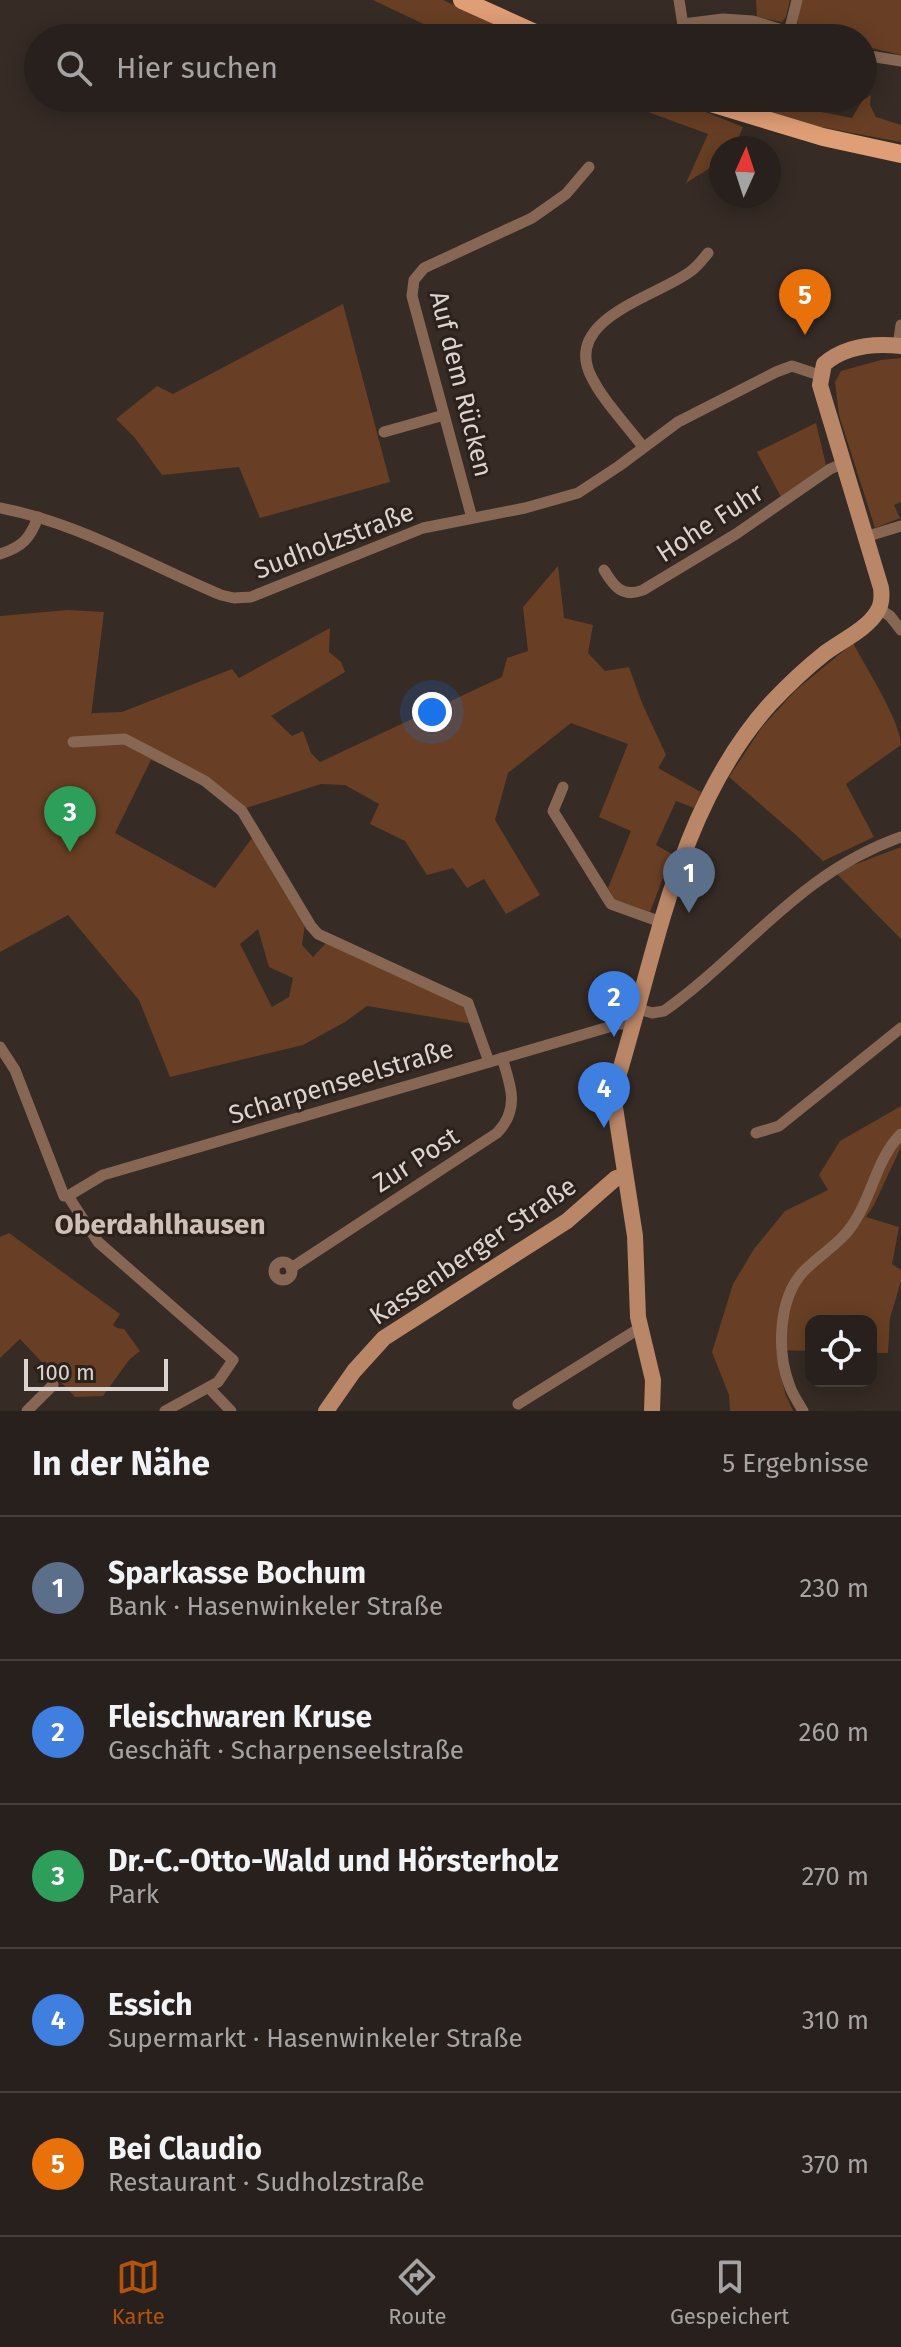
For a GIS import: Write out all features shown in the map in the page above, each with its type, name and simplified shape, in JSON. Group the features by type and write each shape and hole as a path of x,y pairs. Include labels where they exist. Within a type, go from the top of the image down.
{"main road":[{"path":"462,0 515,24"},
{"path":"740,112 823,137 901,154"}],"street":[{"path":"679,0 683,24 739,20 756,24"},
{"path":"791,24 797,0"},
{"path":"877,57 901,61"},
{"name":"Auf dem Rücken","path":"472,518 412,296 414,280 424,268 544,210 566,194 589,167"},
{"path":"643,447 589,374 586,354 589,337 607,319 692,271 708,253"},
{"path":"652,1411 653,1380 640,1328 635,1236 614,1101 618,1077 661,922 704,808 722,774 752,727 772,703 808,668 872,619 879,609 881,588 820,385 824,364 844,351 887,343 899,346 901,325"},
{"name":"Sudholzstraße","path":"0,508 38,517 102,539 187,580 234,598 263,593 397,536 578,493 678,422 776,372 792,366 822,376"},
{"path":"384,432 444,415"},
{"name":"Hohe Fuhr","path":"604,570 621,591 635,593 643,590 736,534 830,469 842,464"},
{"path":"0,554 25,543 38,517"},
{"path":"865,537 901,526"},
{"path":"879,609 900,628"},
{"path":"73,742 125,739 205,781 242,811 318,934 468,1003 489,1062"},
{"path":"563,787 553,811 611,904 661,922"},
{"name":"Scharpenseelstraße","path":"66,1196 103,1175 619,1024 634,1016 664,1011 811,884 850,858 901,837"},
{"path":"756,1133 779,1126 901,1028"},
{"path":"0,1047 15,1070 66,1196 98,1242 233,1360 218,1382 165,1411"},
{"name":"Zur Post","path":"291,1268 497,1133 510,1117 513,1100 502,1058"},
{"path":"803,1411 793,1394 785,1365 783,1326 789,1297 801,1274 832,1248 854,1223 883,1157 901,1134"},
{"name":"Kassenberger Straße","path":"326,1411 354,1371 384,1338 567,1221 616,1178 625,1176"},
{"path":"518,1404 640,1328"},
{"path":"27,1411 53,1385"},
{"path":"209,1388 231,1411"}],"shaded area":[{"path":"373,0 443,0 496,24 424,24"},
{"path":"756,0 790,0 786,17 782,22 757,17"},
{"path":"800,0 901,0 901,55 877,49 877,24 797,24"},
{"path":"648,112 706,112 743,127 739,136 709,136 709,169 686,183 708,134"},
{"path":"767,112 821,112 852,118 856,112 874,112 876,117 901,125 901,142 815,126"},
{"path":"343,304 390,482 260,518 239,467 162,475 135,438 116,419 157,386 173,394"},
{"path":"901,358 901,502 894,505 900,518 875,528 839,415 835,382 841,371"},
{"path":"816,423 826,465 781,497 757,452"},
{"path":"558,566 564,618 593,625 588,653 605,671 629,667 666,755 658,768 701,792 694,808 676,801 656,845 672,854 650,912 615,900 608,888 631,831 599,817 628,744 571,723 508,773 495,820 540,895 506,914 484,879 467,888 453,868 427,875 405,841 370,824 379,804 345,785 321,784 246,808 215,788 151,760 115,833 215,888 252,838 305,924 302,945 313,957 326,943 462,1003 473,1024 367,1006 303,1045 170,1077 139,1000 68,915 0,952 0,616 68,610 104,612 91,716 92,713 122,712 232,669 239,678 330,628 329,652 341,662 345,672 271,716 292,736 303,731 311,753 320,762 502,677 507,658 528,651 523,607","holes":["258,929 269,967 293,978 289,997 272,1007 240,944"]},
{"path":"853,643 889,709 901,745 846,784 874,837 823,861 729,777 762,727 796,690"},
{"path":"901,847 901,939 837,874"},
{"path":"901,1106 901,1147 866,1217 899,1227 892,1264 901,1270 901,1281 890,1318 888,1353 877,1353 877,1315 805,1315 805,1351 776,1350 785,1393 793,1411 730,1411 729,1395 712,1352 733,1284 754,1249 785,1211 828,1190 819,1175 840,1141"},
{"path":"9,1233 120,1314 113,1325 124,1329 140,1351 129,1360 103,1396 75,1397 20,1339 0,1358 0,1237"}],"place":[{"name":"Bei Claudio","path":"805,335"},
{"name":"Dr.-C.-Otto-Wald und Hörsterholz","path":"70,852"},
{"name":"Sparkasse Bochum","path":"689,913"},
{"name":"Fleischwaren Kruse","path":"614,1037"},
{"name":"Essich","path":"604,1128"}],"district":[{"name":"Oberdahlhausen","path":"160,1224"}]}
